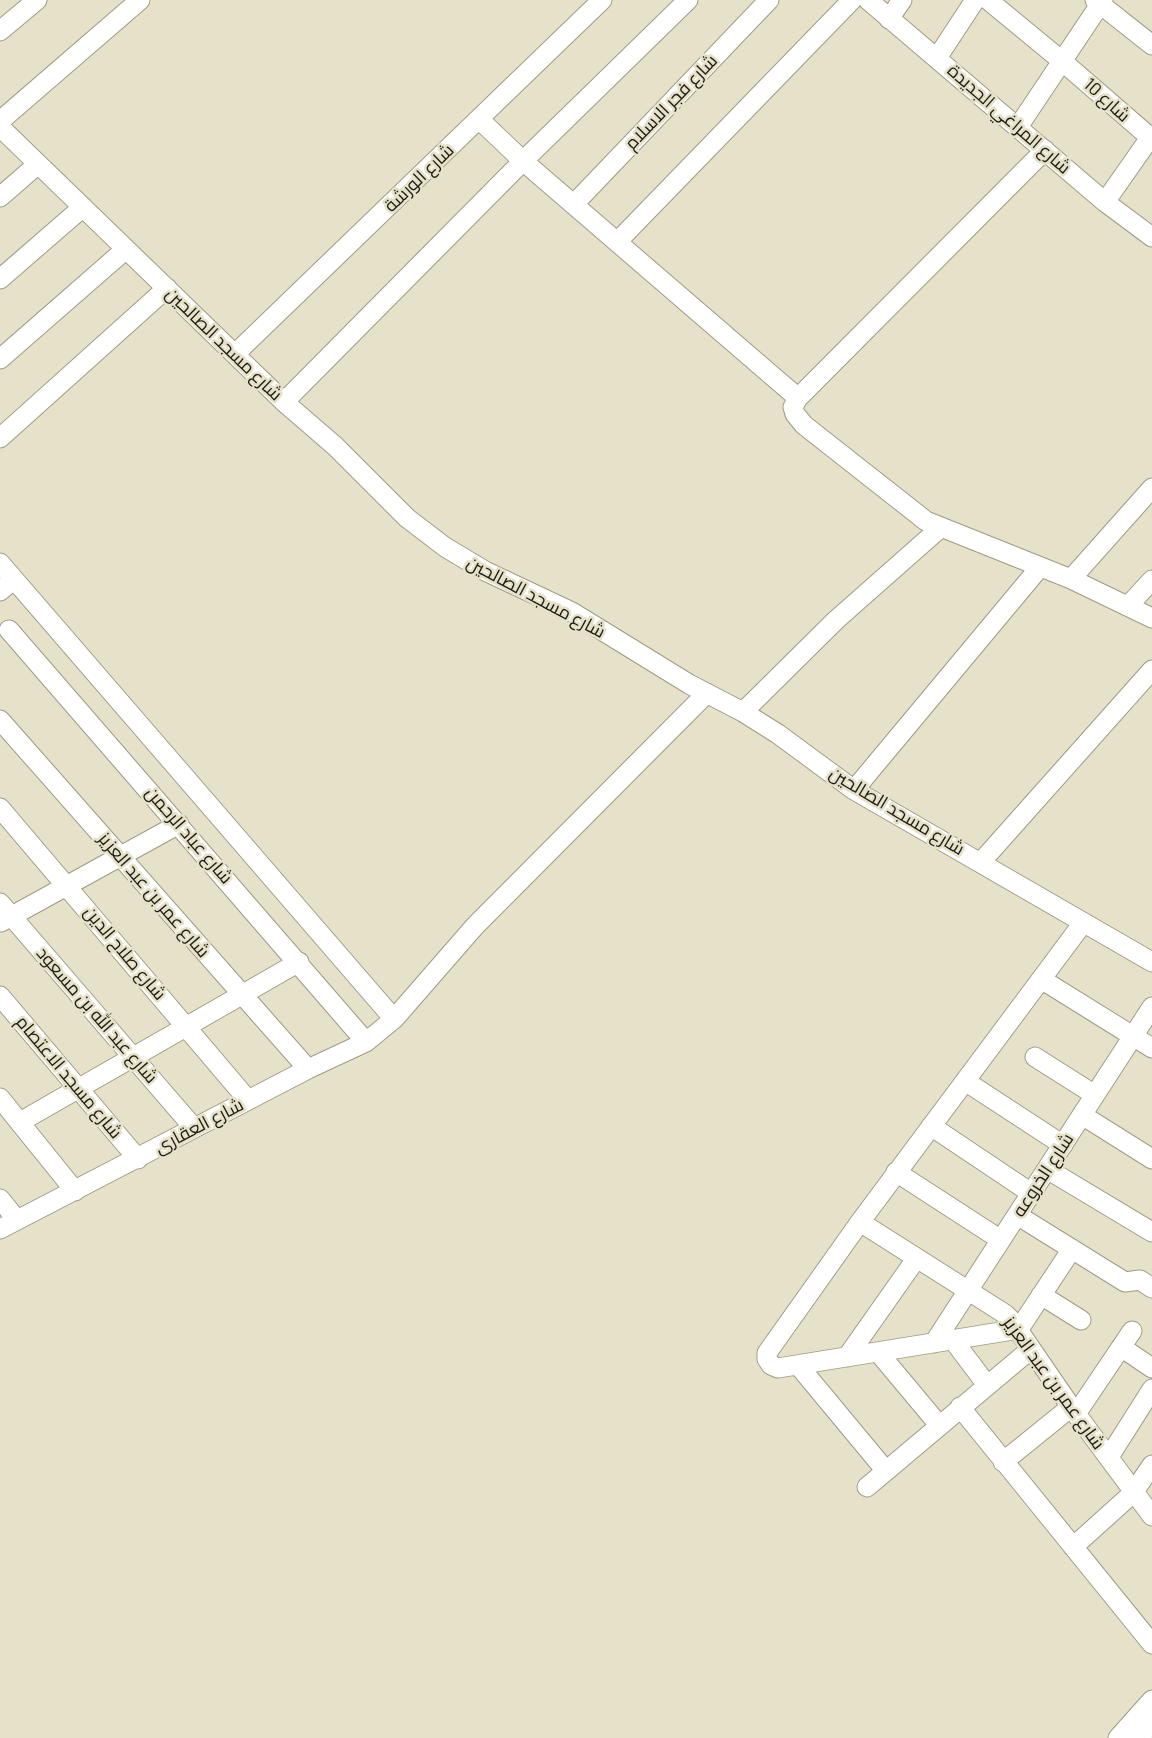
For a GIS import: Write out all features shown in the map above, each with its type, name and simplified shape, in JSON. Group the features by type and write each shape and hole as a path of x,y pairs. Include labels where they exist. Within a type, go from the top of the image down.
{"street":[{"path":"0,31 36,0"},
{"path":"0,121 140,0"},
{"name":"شارع الورشة","path":"235,354 480,120 602,0"},
{"path":"284,402 523,161 688,0"},
{"name":"شارع فجر الاسلام","path":"574,204 769,0"},
{"path":"617,242 852,0"},
{"name":"شارع المراغي الجديدة","path":"868,0 1105,202 1152,237"},
{"path":"889,19 902,0"},
{"path":"937,58 975,0"},
{"name":"شارع 10","path":"988,0 1062,60 1151,138"},
{"path":"1018,127 1100,1 1152,45"},
{"path":"480,120 523,161 798,398"},
{"name":"شارع مسجد الصالحين","path":"0,127 284,402 335,446 407,518 445,547 485,571 572,612 778,734 854,790 1152,962"},
{"path":"1105,202 1151,138"},
{"path":"1045,150 798,398 793,408 799,419 926,521 939,529 1071,579 1129,605 1152,618"},
{"path":"0,198 38,164"},
{"path":"0,279 83,208"},
{"path":"0,359 126,249"},
{"path":"0,438 167,288"},
{"path":"1071,579 1152,488"},
{"path":"742,712 836,620 939,529"},
{"path":"0,563 7,585 394,1018"},
{"path":"854,790 1040,567"},
{"path":"1129,605 1152,580"},
{"name":"شارع عباد الرحمن","path":"9,630 299,962 366,1042"},
{"path":"981,862 1152,670"},
{"name":"شارع العقارى","path":"0,1229 308,1069 366,1042 394,1018 475,926 707,693"},
{"name":"شارع عمر بن عبد العزيز","path":"0,720 308,1069"},
{"name":"شارع صلاح الدين","path":"0,808 248,1100"},
{"path":"4,914 68,886 179,824"},
{"name":"شارع عبد الله بن مسعود","path":"4,914 134,1057 194,1128"},
{"path":"1072,1249 1019,1329 778,1368 771,1365 767,1359 767,1353 896,1172 1083,922"},
{"path":"20,1122 299,962"},
{"path":"1042,978 1152,1048"},
{"name":"شارع مسجد الاعتصام","path":"0,996 138,1159"},
{"name":"شارع الخروعه","path":"934,1343 1152,1007"},
{"path":"1035,1057 1095,1095"},
{"path":"965,1081 1063,1145"},
{"path":"0,1098 75,1191"},
{"path":"1082,1115 1152,1159"},
{"path":"931,1126 1031,1193"},
{"path":"1047,1168 1152,1232"},
{"path":"896,1172 1001,1240"},
{"path":"0,1199 17,1220"},
{"path":"1017,1214 1125,1282 1140,1280 1152,1288"},
{"name":"شارع عمر بن عبد العزيز","path":"860,1222 1005,1314 1019,1329 1074,1411 1133,1493 1152,1516"},
{"path":"847,1357 916,1259"},
{"path":"1041,1295 1081,1320"},
{"path":"1003,1462 1074,1411 1132,1331"},
{"path":"953,1340 986,1385"},
{"path":"1121,1347 1152,1368"},
{"path":"867,1487 1031,1349"},
{"path":"878,1352 939,1425"},
{"path":"798,1365 886,1471"},
{"path":"1108,1457 1152,1389"},
{"path":"960,1407 1152,1644"},
{"path":"1073,1547 1133,1493 1152,1465"},
{"path":"1118,1738 1152,1700"},
{"path":"1139,1738 1152,1723"}]}
